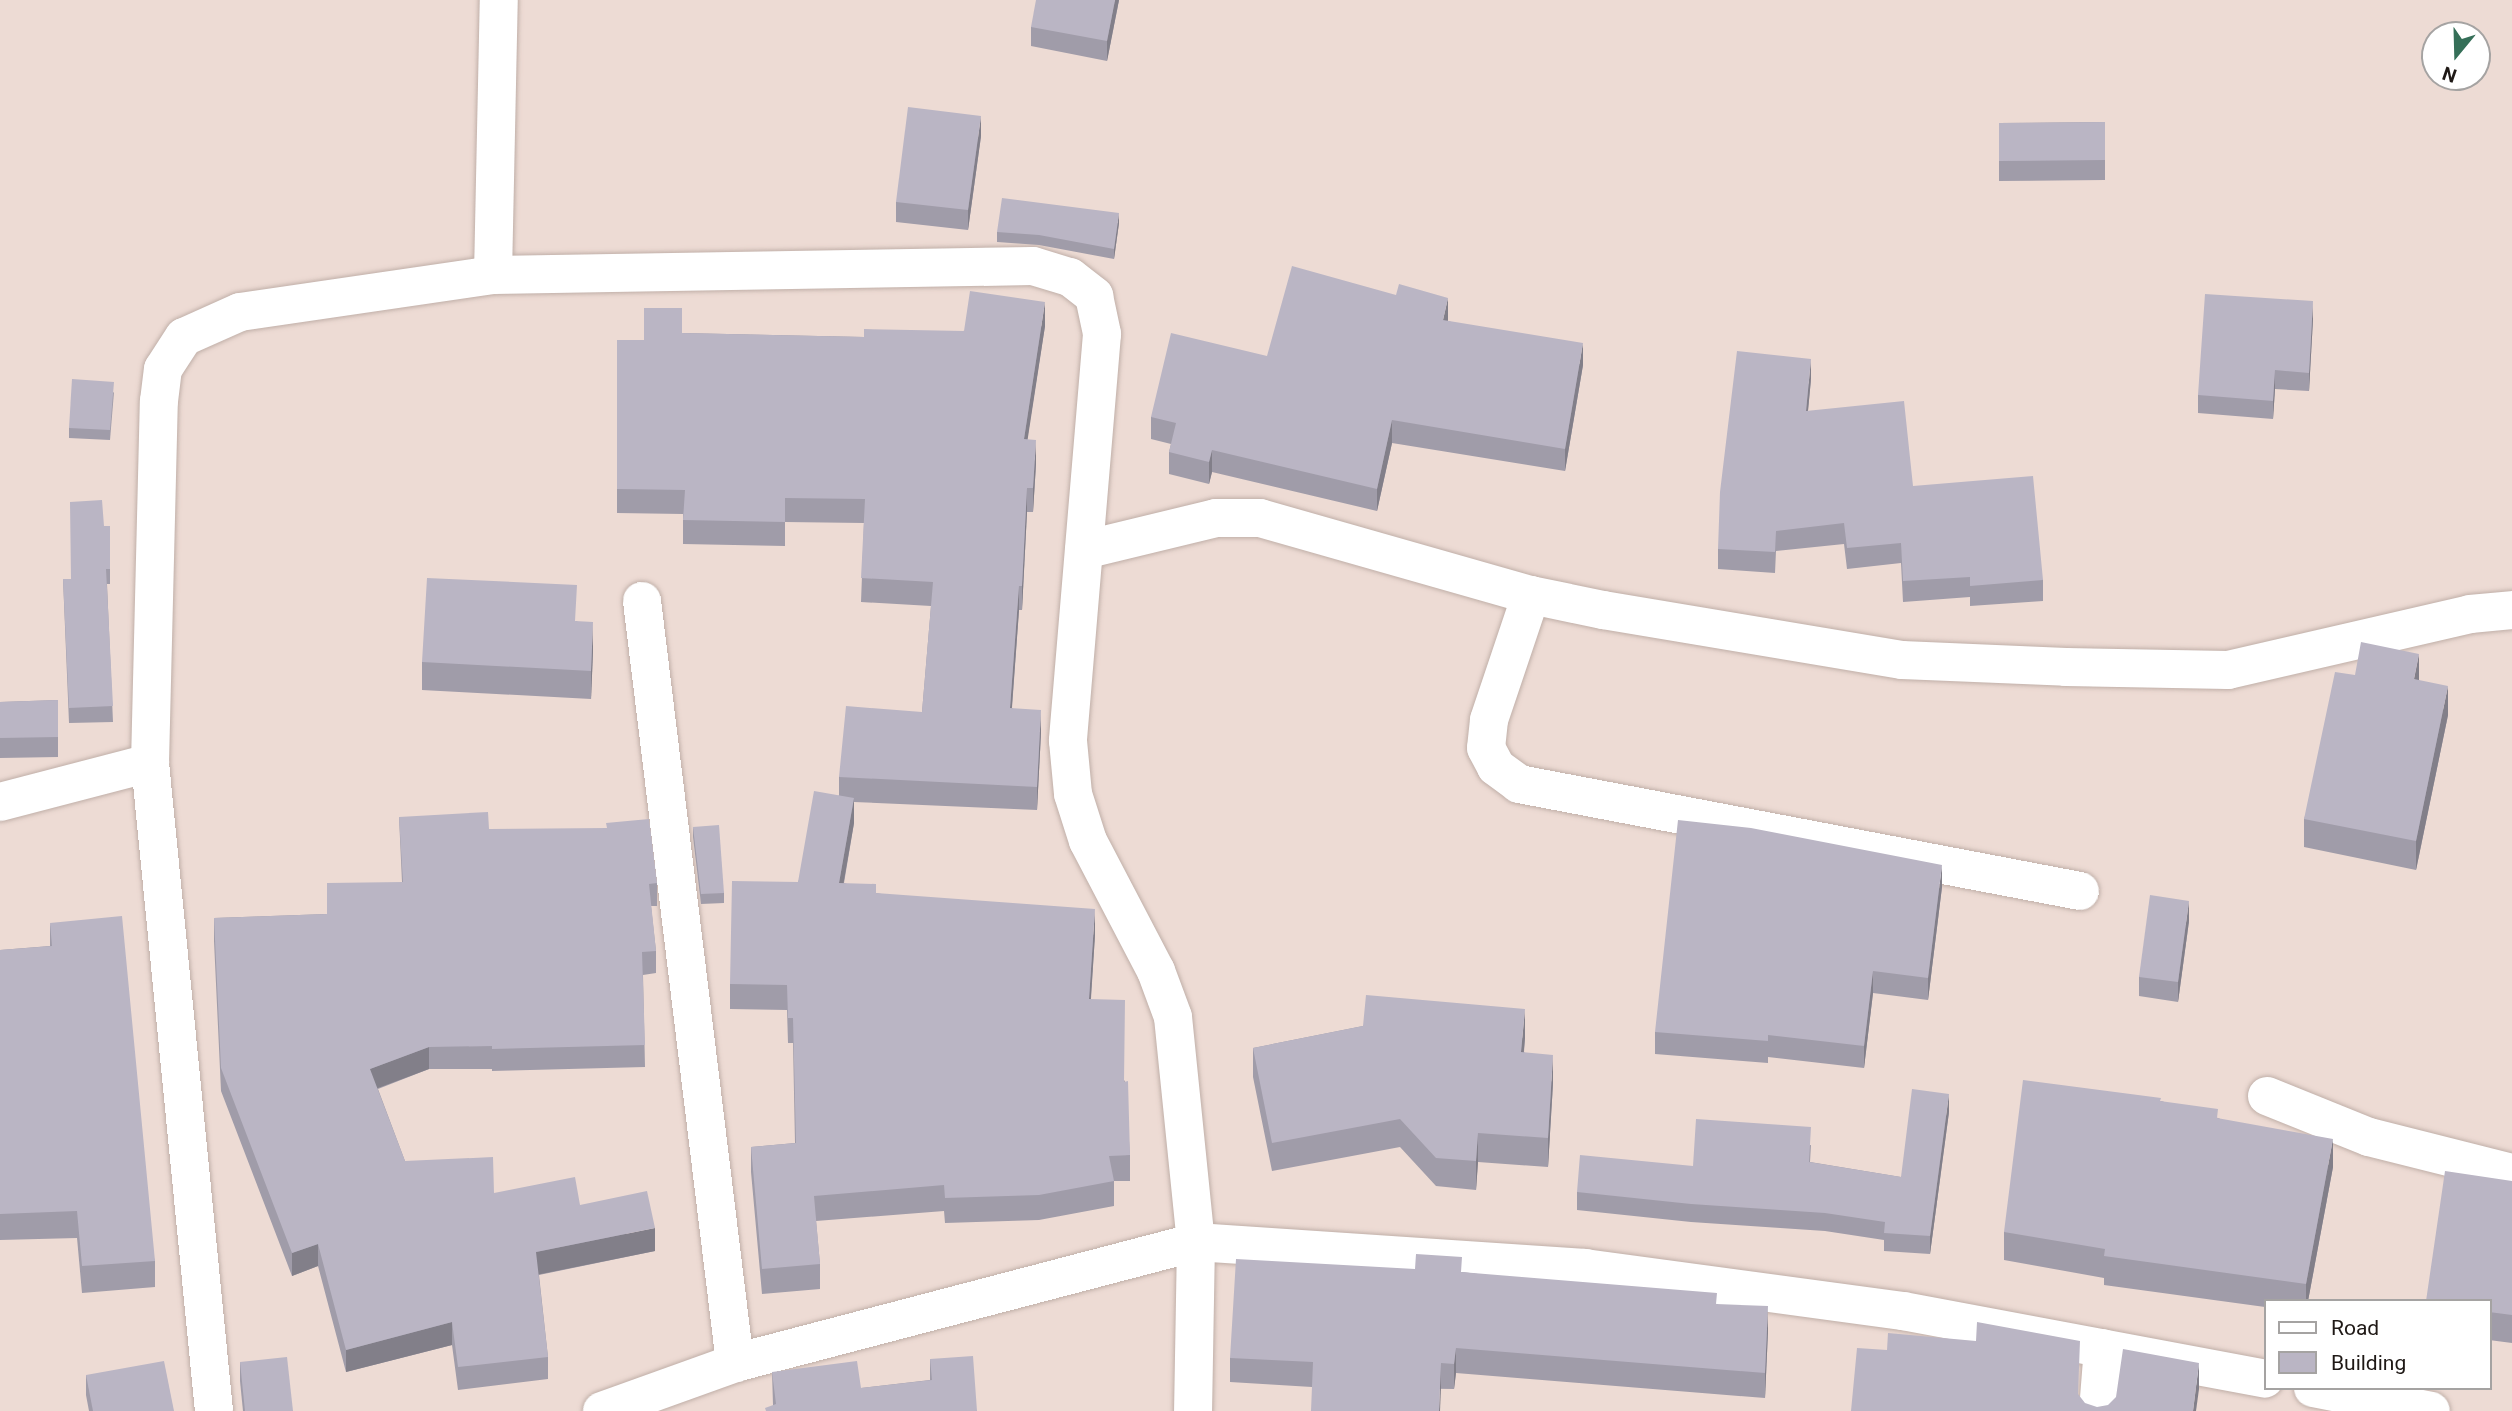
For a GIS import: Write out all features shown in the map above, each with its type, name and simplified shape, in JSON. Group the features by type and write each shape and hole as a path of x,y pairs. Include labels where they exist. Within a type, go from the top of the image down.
{"street":[{"path":"494,275 499,0"},
{"path":"214,1411 150,763 159,401 163,369 184,337 240,312 494,275 1033,266 1070,276 1094,296 1102,334 1068,741 1073,794 1088,841 1156,971 1173,1017 1196,1242 1193,1411"},
{"path":"1084,550 1216,517 1260,518 1531,595 1902,660 2228,670 2443,620 2512,610"},
{"path":"1531,595 1489,720 1486,748 1496,767 1518,784 2080,891"},
{"path":"642,601 735,1363"},
{"path":"0,802 150,763"},
{"path":"2267,1096 2369,1137 2512,1173"},
{"path":"602,1411 735,1363 1196,1242 1585,1268 1903,1311 2264,1379"},
{"path":"2098,1411 2103,1348"},
{"path":"2323,1390 2431,1411"}],"building":[{"path":"1036,0 1115,0 1107,41 1031,27"},
{"path":"908,107 981,116 968,210 896,202"},
{"path":"2105,122 2105,160 1999,161 1999,123"},
{"path":"1002,198 1119,213 1114,249 1039,235 997,232"},
{"path":"1292,266 1396,295 1399,284 1448,298 1443,320 1583,343 1565,449 1392,420 1377,489 1212,450 1209,462 1169,452 1176,423 1151,417 1171,333 1267,356"},
{"path":"970,291 1045,302 1024,439 1036,440 1033,488 1027,488 1022,586 1019,586 1010,708 1041,710 1037,787 839,777 846,706 922,712 933,582 861,578 865,499 785,498 785,522 683,520 685,490 617,489 617,340 644,340 644,308 682,308 682,333 864,337 864,329 964,331"},
{"path":"2205,294 2313,301 2309,373 2275,370 2273,401 2198,395"},
{"path":"1737,351 1811,359 1806,411 1904,401 1913,486 2033,476 2043,580 1970,586 1970,577 1903,581 1901,543 1847,548 1844,523 1776,531 1775,552 1718,549 1720,492"},
{"path":"72,379 114,382 110,430 69,428"},
{"path":"102,500 104,526 110,526 110,569 106,569 113,706 69,708 63,579 71,579 70,502"},
{"path":"427,578 577,585 575,621 593,622 591,671 422,662"},
{"path":"2361,642 2419,654 2414,679 2448,686 2416,841 2304,819 2335,672 2355,675"},
{"path":"58,700 58,737 0,738 0,702"},
{"path":"814,791 854,798 839,883 876,884 876,893 1095,909 1089,999 1125,1000 1124,1082 1128,1081 1130,1155 1109,1156 1114,1181 1039,1195 945,1198 944,1185 814,1196 820,1264 762,1269 751,1147 796,1143 793,1018 788,1018 787,985 730,984 732,881 798,882"},
{"path":"488,812 489,829 607,828 606,823 649,819 657,883 649,884 656,951 642,952 645,1045 492,1049 492,1046 429,1047 370,1069 405,1161 493,1157 494,1193 575,1177 580,1205 647,1191 655,1228 536,1252 548,1357 458,1367 452,1322 346,1350 318,1244 292,1253 221,1068 214,918 327,914 327,883 403,882 399,817"},
{"path":"1678,820 1751,828 1942,865 1928,978 1873,971 1864,1046 1768,1035 1768,1041 1655,1032"},
{"path":"719,825 724,893 701,894 693,827"},
{"path":"2150,895 2189,901 2178,982 2139,977"},
{"path":"122,916 155,1261 82,1266 77,1211 0,1214 0,950 52,946 50,923"},
{"path":"1366,995 1525,1009 1521,1052 1553,1055 1548,1138 1478,1133 1476,1161 1436,1158 1400,1119 1272,1143 1253,1048 1363,1026"},
{"path":"2023,1080 2161,1098 2160,1101 2218,1109 2217,1118 2333,1139 2306,1284 2104,1256 2105,1249 2004,1232"},
{"path":"1912,1089 1949,1094 1930,1236 1884,1233 1885,1222 1825,1213 1691,1204 1577,1192 1580,1155 1693,1166 1696,1119 1811,1127 1809,1162 1901,1177"},
{"path":"2445,1171 2512,1181 2512,1315 2491,1312 2491,1299 2426,1299"},
{"path":"1416,1254 1462,1257 1461,1272 1717,1293 1716,1304 1768,1306 1765,1373 1456,1348 1454,1364 1441,1363 1439,1411 1311,1411 1313,1362 1230,1358 1236,1259 1415,1269"},
{"path":"1977,1322 2080,1341 2078,1394 2085,1403 2097,1407 2108,1405 2116,1397 2123,1349 2199,1363 2193,1411 1851,1411 1857,1348 1887,1350 1888,1333 1976,1341"},
{"path":"973,1356 977,1411 766,1411 765,1408 776,1404 772,1372 857,1361 861,1388 932,1380 930,1359"},
{"path":"287,1357 293,1411 245,1411 240,1362"},
{"path":"164,1361 174,1411 93,1411 86,1375"}]}
